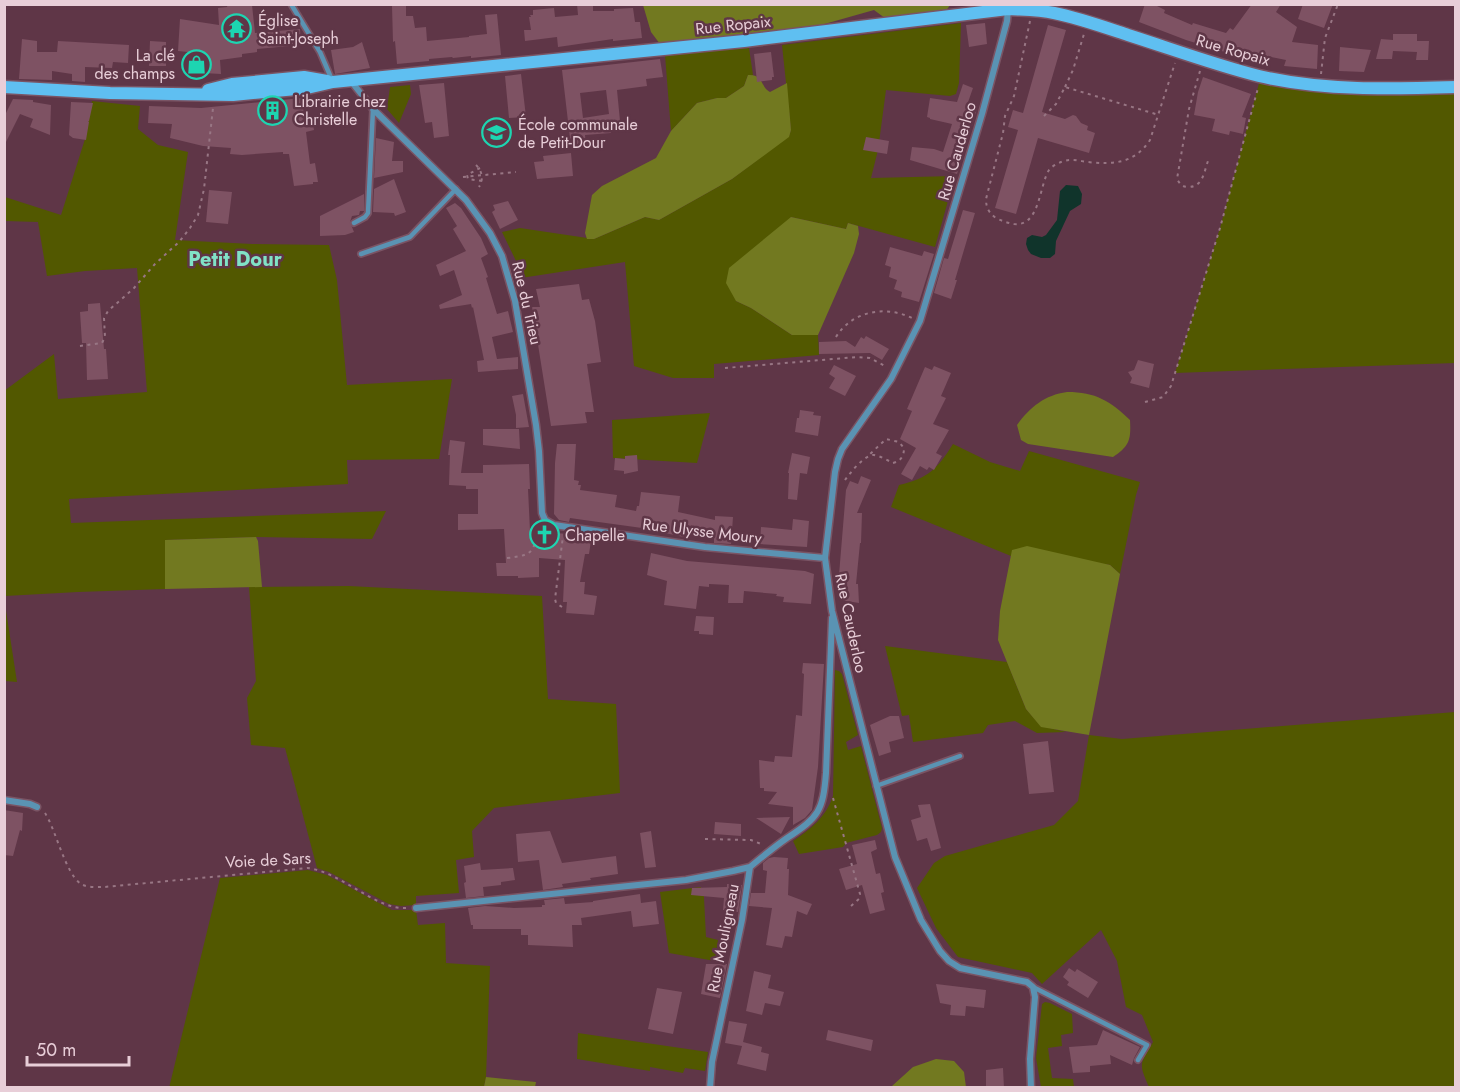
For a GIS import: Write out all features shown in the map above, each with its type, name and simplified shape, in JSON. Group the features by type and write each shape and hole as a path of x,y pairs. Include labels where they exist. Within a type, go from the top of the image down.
{"street":[{"name":"Rue Ropaix","path":"4,87 138,94 262,93 351,80 744,41 759,33 821,25 878,20 893,24 1020,9 1054,13 1087,21 1179,52 1261,76 1320,85 1455,87"},
{"name":"Rue Cauderloo","path":"1020,9 1007,21 982,114 920,321 895,371 842,449 838,459 825,558 832,611 876,786 895,857 921,920 940,951 960,968 1027,982 1033,987"},
{"path":"195,94 232,84 304,77 333,82"},
{"name":"Rue du Trieu","path":"351,80 373,109 466,200 490,233 502,256 513,290 539,440 544,518"},
{"name":"Rue Ulysse Moury","path":"544,518 554,525 705,547 825,558"},
{"name":"Rue Mouligneau","path":"710,1088 712,1062 742,920 750,867 812,820 820,807 826,773 832,611"},
{"path":"4,800 38,807"},
{"path":"416,908 686,880 750,867"},
{"path":"1031,1088 1030,1066 1035,997 1033,987"}],"lane":[{"path":"291,4 321,52 333,82"},
{"path":"354,223 365,218 368,213 373,109"},
{"path":"361,254 410,237 456,189"},
{"path":"876,786 960,756"},
{"path":"1033,987 1147,1045 1138,1060"}],"path":[{"path":"1320,85 1325,38 1338,4"},
{"path":"1020,9 1014,96 1005,116 986,207 998,219 1007,223 1020,224 1027,221 1033,214 1049,170 1055,165 1071,160 1102,164 1119,162 1143,150 1150,140 1179,52"},
{"path":"1044,116 1056,104 1073,70 1087,21"},
{"path":"1204,59 1189,109 1177,179 1179,183 1187,187 1198,184 1208,161"},
{"path":"1145,402 1163,397 1172,386 1220,228 1261,76"},
{"path":"1065,87 1159,115"},
{"path":"80,346 102,343 105,337 104,318 108,311 179,242 198,215 204,189 213,105 212,94"},
{"path":"476,165 480,168 482,175 479,187"},
{"path":"465,177 480,168"},
{"path":"465,177 516,172"},
{"path":"465,177 482,181"},
{"path":"836,337 848,322 878,311 893,312 920,321"},
{"path":"725,368 864,357 895,371"},
{"path":"832,496 848,475 869,455 886,439 899,442 904,448 904,454 900,460 893,463 869,455"},
{"path":"507,558 528,555 533,550 544,518"},
{"path":"562,607 556,603 555,599 564,526"},
{"path":"832,796 860,894 859,899 850,907"},
{"name":"Voie de Sars","path":"38,807 46,814 71,872 88,887 308,868 327,873 394,908 416,908"},
{"path":"705,839 751,840 772,850"}],"shaded area":[{"path":"961,23 959,83 956,94 950,96 886,90 878,150 871,178 955,176 935,247 848,223 846,229 791,217 736,301 751,308 792,335 818,335 819,355 714,364 714,378 673,378 634,366 625,262 521,278 517,263 502,232 520,228 594,239 645,217 659,220 732,179 789,136 791,130 782,45"},
{"path":"749,48 753,75 748,75 744,86 726,98 697,103 671,131 665,55"},
{"path":"1261,76 1283,80 1455,87 1455,363 1175,373 1220,228"},
{"path":"410,85 411,94 399,123 387,109 390,87"},
{"path":"92,101 140,106 138,129 158,145 188,152 175,240 329,245 337,280 347,385 452,379 439,459 347,460 348,484 69,499 71,523 386,511 372,539 256,537 165,540 165,589 5,596 4,391 54,354 58,399 147,392 137,268 47,276 38,222 5,221 5,197 61,215 85,139"},
{"path":"1066,185 1078,186 1082,194 1081,204 1070,211 1056,241 1055,254 1050,258 1041,258 1031,254 1026,244 1027,238 1032,235 1042,237 1046,235 1057,220 1060,191"},
{"path":"710,413 697,463 613,458 612,420"},
{"path":"953,444 990,462 1020,471 1029,451 1140,482 1120,574 1110,565 1013,550 1011,556 891,507 899,485 925,476 937,466"},
{"path":"349,586 542,596 548,699 616,704 620,793 494,808 472,831 474,857 456,860 459,893 416,896 416,905 389,904 317,868 285,748 251,745 247,698 256,681 249,587"},
{"path":"5,604 17,682 5,681"},
{"path":"885,646 1007,662 1026,709 1041,726 1066,732 1037,733 1015,721 988,725 983,733 913,742 909,715 902,716"},
{"path":"835,670 842,674 858,735 846,742 848,750 861,746 882,828 877,835 846,843 843,847 799,854 793,841 817,822 833,796"},
{"path":"1455,712 1455,1087 1149,1087 1142,1064 1153,1042 1142,1015 1126,1007 1117,961 1101,930 1042,984 1032,973 958,957 936,928 917,888 934,863 945,856 1054,825 1078,801 1089,735 1122,739"},
{"path":"308,870 327,875 392,910 416,910 418,925 445,923 446,963 490,966 484,1087 169,1088 220,878"},
{"path":"701,887 701,896 704,896 706,937 718,940 715,961 669,953 660,892"},
{"path":"1045,1002 1072,1014 1073,1033 1061,1035 1062,1046 1048,1048 1052,1078 1073,1079 1074,1087 1041,1087 1036,1058 1042,1004"},
{"path":"578,1033 708,1052 705,1071 685,1068 683,1073 650,1067 650,1071 577,1059"}],"green space":[{"path":"643,5 950,5 942,17 893,24 874,10 821,25 759,33 744,41 663,48 651,32"},
{"path":"748,75 757,77 770,92 787,83 791,130 789,137 732,179 659,220 645,217 594,239 587,239 585,233 592,195 602,186 656,158 671,131 697,103 726,98 744,86"},
{"path":"791,217 846,229 848,223 858,226 859,234 854,253 818,335 792,335 751,308 736,301 726,283 729,268"},
{"path":"1067,392 1077,392 1102,399 1130,420 1130,437 1123,449 1113,457 1028,444 1021,440 1017,425 1027,413 1045,399"},
{"path":"256,537 262,587 165,589 165,540"},
{"path":"1027,546 1110,565 1120,574 1089,735 1041,727 1026,709 998,640 1000,611 1012,550"},
{"path":"936,1059 954,1061 964,1072 966,1087 889,1087 913,1067"},
{"path":"486,1077 536,1082 535,1087 484,1087"}],"building":[{"path":"228,4 252,5 255,33 300,29 301,45 257,49 257,52 242,54 242,57 220,60 221,74 186,72 188,52 178,51 180,19 219,25 218,8 227,7"},
{"path":"577,4 593,4 593,11 633,8 635,22 640,22 642,38 613,41 613,39 558,47 557,37 525,41 524,30 531,30 529,17 533,15 533,10 554,8 555,17 578,15"},
{"path":"1145,4 1153,4 1165,10 1164,13 1192,25 1193,23 1226,33 1230,28 1233,30 1252,4 1281,4 1276,12 1297,27 1292,42 1318,45 1317,69 1284,66 1286,60 1242,51 1241,57 1186,40 1139,22"},
{"path":"1303,4 1333,4 1324,28 1298,19"},
{"path":"406,5 406,16 413,16 415,28 426,27 427,41 487,34 485,15 497,14 501,55 452,57 397,64 395,41 393,42 392,6"},
{"path":"985,23 987,44 969,47 966,25"},
{"path":"1048,25 1066,30 1042,112 1065,119 1076,116 1081,123 1088,126 1087,130 1095,133 1089,153 1038,138 1016,214 995,208 1018,130 1008,127 1013,110 1023,113"},
{"path":"1393,34 1417,34 1417,41 1429,41 1428,60 1416,60 1417,52 1393,51 1392,59 1376,59 1381,39 1393,40"},
{"path":"22,39 37,41 37,52 57,52 58,41 129,45 128,63 113,62 112,68 85,67 85,82 72,81 72,74 52,71 52,80 19,79"},
{"path":"150,41 166,42 166,66 149,66"},
{"path":"362,42 370,68 335,74 331,50 353,47"},
{"path":"1340,47 1371,50 1364,72 1339,71"},
{"path":"771,52 774,77 772,80 757,82 754,54"},
{"path":"660,59 663,77 646,79 647,86 617,90 620,121 615,122 616,127 611,128 611,133 585,135 586,145 571,147 562,70","holes":["606,90 609,114 583,118 580,93"]},
{"path":"521,74 526,117 509,118 505,76"},
{"path":"1203,77 1251,94 1242,117 1246,118 1243,134 1230,131 1229,135 1212,131 1215,119 1194,115"},
{"path":"444,83 449,136 434,138 432,122 425,123 419,85"},
{"path":"963,84 973,88 967,105 977,108 961,152 964,153 957,174 910,160 912,147 943,152 952,124 927,117 930,98 957,102"},
{"path":"302,98 304,116 310,115 314,130 306,132 310,164 315,163 318,182 313,182 313,184 294,186 289,154 283,154 283,152 230,154 231,148 203,146 170,138 172,124 148,123 149,106 201,108"},
{"path":"13,99 33,100 33,102 51,105 50,135 30,127 33,119 20,114 4,146 4,117"},
{"path":"71,102 93,103 86,140 69,135"},
{"path":"866,137 889,141 887,154 863,150"},
{"path":"376,138 394,142 392,161 403,161 403,172 374,178"},
{"path":"571,153 573,176 537,179 534,162 544,161 543,156"},
{"path":"394,179 406,212 395,216 394,213 373,212 374,189"},
{"path":"209,190 232,192 228,224 206,222"},
{"path":"364,194 364,211 352,216 350,222 354,232 345,235 320,236 320,216"},
{"path":"508,201 518,220 500,229 492,212 495,210 493,205"},
{"path":"455,203 461,208 481,238 488,254 481,258 497,314 508,311 513,332 492,337 497,359 518,357 518,369 478,372 477,361 484,360 473,307 471,304 440,309 439,305 462,295 454,270 440,276 436,265 466,251 453,229 457,226 446,208"},
{"path":"963,210 975,213 951,299 934,293 944,258 948,259"},
{"path":"890,247 922,256 924,251 934,254 919,302 901,297 902,292 894,289 897,280 889,277 891,267 885,265"},
{"path":"579,284 582,300 589,299 601,362 587,364 594,412 585,412 587,423 551,426 532,307 540,307 536,289"},
{"path":"100,303 108,379 87,380 86,343 82,343 80,312 88,311 88,304"},
{"path":"866,336 889,349 882,360 870,353 819,354 819,342 846,341 855,347 861,337 864,339"},
{"path":"1138,360 1154,364 1149,388 1130,383 1132,378 1128,372 1134,370"},
{"path":"834,365 856,376 845,396 829,388 835,378 829,374"},
{"path":"934,366 951,373 941,396 946,398 933,424 949,430 936,453 942,456 934,470 929,467 927,470 920,466 912,480 901,474 916,448 900,439 912,411 907,409 925,367 932,370"},
{"path":"523,394 529,427 516,428 512,396"},
{"path":"800,410 814,412 813,415 821,416 818,436 795,432"},
{"path":"483,429 519,429 520,449 483,445"},
{"path":"450,440 465,442 461,473 483,473 483,465 529,464 530,531 568,534 567,538 591,541 589,554 585,554 580,582 585,582 584,594 597,596 594,615 566,613 567,602 563,602 565,560 539,558 539,577 497,576 496,563 506,563 504,529 458,530 458,514 478,514 478,489 449,485"},
{"path":"557,444 576,444 574,480 579,481 580,490 617,495 615,507 636,511 641,492 680,496 678,512 715,520 715,516 733,517 731,544 714,543 714,537 689,532 688,538 642,528 570,518 569,522 559,520 554,514"},
{"path":"792,453 810,457 807,474 800,473 797,500 788,499 788,473"},
{"path":"637,455 638,471 624,474 624,471 614,470 615,458 625,459 625,456"},
{"path":"861,476 871,480 857,513 862,513 856,584 858,584 859,603 840,600 839,575 846,490 850,481 858,484"},
{"path":"793,519 809,521 807,547 760,544 761,527 792,530"},
{"path":"651,553 687,561 805,571 814,574 811,604 783,602 784,597 776,596 777,594 744,591 743,603 728,603 729,585 709,584 709,587 699,586 696,609 664,605 667,581 647,575"},
{"path":"696,616 714,617 713,635 699,634 699,631 694,631"},
{"path":"803,663 824,664 818,767 812,810 805,818 793,825 793,807 768,804 777,792 764,791 764,788 760,788 759,760 774,762 775,756 792,757 796,715 802,716"},
{"path":"890,716 899,716 904,738 889,742 891,752 879,756 870,725"},
{"path":"1048,741 1054,792 1029,794 1023,744"},
{"path":"930,804 941,848 931,851 927,838 917,841 911,820 921,817 918,805"},
{"path":"4,810 23,813 22,831 20,830 13,856 4,855"},
{"path":"790,817 781,834 756,818"},
{"path":"715,822 741,824 741,836 714,834"},
{"path":"550,831 562,863 616,856 618,874 590,878 591,880 562,884 563,887 543,890 539,860 518,862 516,834"},
{"path":"651,831 656,867 645,868 640,833"},
{"path":"875,840 877,849 871,852 876,874 880,873 885,910 870,914 862,885 846,890 839,869 857,864 852,845"},
{"path":"774,857 788,858 788,895 812,904 807,915 797,911 792,937 785,936 782,948 766,945 772,908 749,906 751,893 765,893 767,871 763,870 763,863"},
{"path":"480,863 481,870 513,868 515,880 501,882 501,885 483,887 484,896 466,898 464,866"},
{"path":"727,884 742,885 738,912 723,910 724,898 691,895 692,888 727,887"},
{"path":"640,894 641,903 656,901 659,924 633,927 631,911 581,918 582,925 572,925 573,947 528,945 528,935 521,935 521,929 473,929 468,908 542,907 545,905 544,900 564,898 565,904"},
{"path":"706,964 727,964 720,998 701,994"},
{"path":"1069,968 1075,972 1077,969 1098,982 1088,998 1067,985 1069,982 1063,977"},
{"path":"754,971 771,975 768,988 784,992 780,1006 765,1003 762,1015 746,1011"},
{"path":"936,984 986,990 984,1008 966,1006 965,1016 950,1015 951,1005 940,1003"},
{"path":"657,988 682,992 673,1034 648,1029"},
{"path":"729,1021 747,1024 743,1042 762,1047 761,1052 769,1054 766,1071 737,1064 742,1046 725,1043"},
{"path":"828,1030 873,1040 871,1051 826,1040"},
{"path":"1103,1030 1140,1047 1132,1065 1110,1055 1111,1064 1090,1066 1090,1072 1073,1073 1069,1047 1097,1045"},
{"path":"1003,1068 1004,1088 986,1088 986,1070"}],"place":[{"name":"Église Saint-Joseph","path":"237,29"},
{"name":"La clé des champs","path":"196,64"},
{"name":"Librairie chez Christelle","path":"273,110"},
{"name":"École communale de Petit-Dour","path":"497,133"},
{"name":"Chapelle","path":"544,535"}],"district":[{"name":"Petit Dour","path":"235,259"}]}
